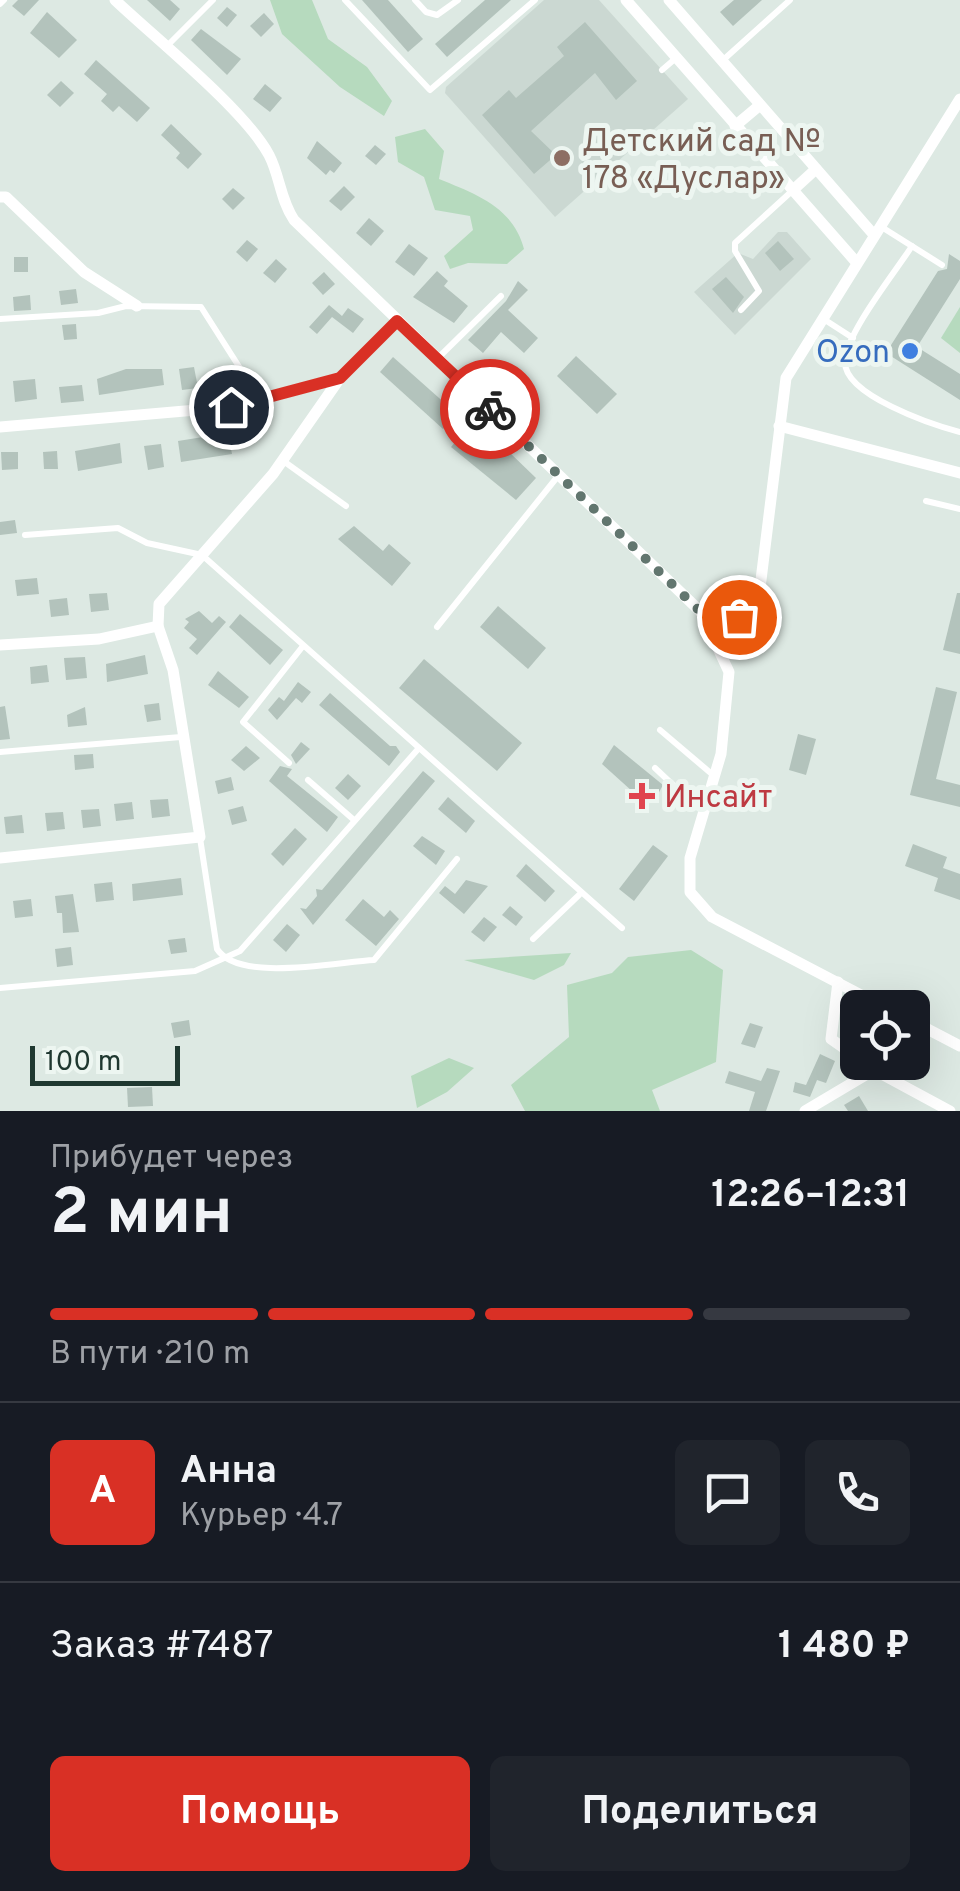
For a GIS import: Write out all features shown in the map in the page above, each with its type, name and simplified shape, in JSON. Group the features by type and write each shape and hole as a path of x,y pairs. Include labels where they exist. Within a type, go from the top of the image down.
{"street":[{"path":"114,0 248,126 270,157 280,199 294,220 701,612 714,618 739,617 759,596 786,378 960,100"},
{"path":"626,0 857,262"},
{"path":"669,0 816,169 877,230"},
{"path":"734,126 760,105"},
{"path":"792,190 816,169"},
{"path":"2,196 84,272 136,306"},
{"path":"0,858 200,837 172,670 158,626 159,604 282,460 340,378 397,321"},
{"path":"0,427 231,407 340,378"},
{"path":"779,426 960,473"},
{"path":"701,612 729,672 716,778 690,858 690,892 712,917 853,990"},
{"path":"0,645 100,638 158,626"},
{"path":"838,982 831,1039 840,1046"},
{"path":"930,1030 960,1046"},
{"path":"805,1111 845,1080"},
{"path":"894,1080 950,1111"}],"lane":[{"path":"165,48 214,0"},
{"path":"345,0 430,90 536,0"},
{"path":"415,0 426,12 436,14 458,0"},
{"path":"722,61 790,0"},
{"path":"662,70 676,58"},
{"path":"741,310 758,291 735,251 736,242 792,190"},
{"path":"877,230 942,264"},
{"path":"912,246 845,359 851,380 909,417 960,432"},
{"path":"437,358 501,296"},
{"path":"0,320 136,306 201,307 260,398"},
{"path":"822,318 854,338"},
{"path":"282,460 346,506"},
{"path":"437,627 560,474"},
{"path":"926,500 960,509"},
{"path":"24,535 118,528 146,543 202,555 579,895 622,928"},
{"path":"290,763 244,722 303,646"},
{"path":"660,730 716,778"},
{"path":"0,752 181,736"},
{"path":"0,988 195,971 240,951 419,748"},
{"path":"654,768 689,800 706,807"},
{"path":"308,780 354,820"},
{"path":"200,837 214,934 224,960 246,970 374,960 458,859"},
{"path":"533,940 579,895"}],"shaded area":[{"name":"Детский сад № 178 «Дуслар»","path":"544,0 599,0 688,99 555,217 445,93 446,87"},
{"path":"778,232 787,232 811,259 735,335 694,292 738,253 753,259"}],"green space":[{"path":"270,0 312,0 328,39 367,67 392,101 384,116 340,87 282,34"},
{"path":"425,129 444,151 439,179 491,204 519,235 524,249 507,264 468,263 450,269 444,256 473,230 470,216 435,210 424,177 398,162 395,137"},
{"path":"960,307 960,353 941,338"},
{"path":"691,950 723,970 716,1062 652,1090 660,1111 525,1111 511,1085 569,1037 567,985 612,973 628,957"},
{"path":"571,953 564,965 534,980 464,960"},
{"path":"449,1058 474,1068 447,1092 417,1108 411,1076"}],"building":[{"path":"18,0 39,0 24,16 12,6"},
{"path":"147,0 170,0 180,9 170,21"},
{"path":"362,0 388,0 423,39 408,52"},
{"path":"485,0 511,0 447,57 435,44"},
{"path":"734,0 762,0 733,26 720,12"},
{"path":"227,7 237,15 227,27 217,18"},
{"path":"47,12 77,40 59,58 30,33"},
{"path":"264,13 274,24 261,37 250,26"},
{"path":"585,22 637,81 616,100 595,73 531,131 556,155 534,174 482,115 509,90 516,98 564,56 557,47"},
{"path":"201,29 241,59 227,75 191,40"},
{"path":"96,60 150,108 137,122 119,106 113,112 101,101 107,94 84,74"},
{"path":"61,81 74,93 60,107 47,95"},
{"path":"265,84 282,98 270,112 253,99"},
{"path":"171,124 202,154 188,169 176,158 180,153 161,135"},
{"path":"317,141 342,163 334,173 330,170 326,175 307,158"},
{"path":"375,145 386,154 376,165 365,156"},
{"path":"344,186 355,197 341,211 329,201"},
{"path":"233,188 245,198 233,210 222,199"},
{"path":"369,218 384,231 371,246 356,233"},
{"path":"247,240 258,249 247,262 236,252"},
{"path":"778,241 794,259 780,271 765,253"},
{"path":"409,244 428,258 414,276 395,262"},
{"path":"949,254 960,261 960,279 917,347 960,374 960,400 886,353 938,271 947,269"},
{"path":"14,257 28,257 28,272 14,272"},
{"path":"276,259 287,269 275,283 263,273"},
{"path":"437,271 448,281 444,286 468,306 454,323 413,297"},
{"path":"324,272 335,284 323,295 312,283"},
{"path":"726,277 744,297 733,313 712,289"},
{"path":"518,281 528,290 508,310 538,338 524,353 501,332 483,353 468,340 506,301"},
{"path":"76,289 78,303 61,305 59,291"},
{"path":"30,295 31,310 14,311 13,297"},
{"path":"329,305 342,316 348,308 364,319 353,333 332,317 317,334 309,327"},
{"path":"76,324 77,339 64,340 62,325"},
{"path":"576,356 617,394 597,414 557,376"},
{"path":"393,357 457,414 443,429 380,372"},
{"path":"194,367 198,388 182,390 179,369"},
{"path":"126,369 162,369 164,385 99,395 97,379"},
{"path":"35,379 37,399 15,402 13,381"},
{"path":"82,385 84,401 61,403 59,387"},
{"path":"475,419 536,478 516,500 451,447"},
{"path":"228,433 232,454 181,462 178,441"},
{"path":"120,443 122,463 78,471 75,451"},
{"path":"161,444 164,467 148,470 144,446"},
{"path":"57,451 58,469 44,469 43,452"},
{"path":"1,452 18,452 18,469 2,470"},
{"path":"15,520 17,533 0,535 0,522"},
{"path":"354,526 383,551 389,544 411,563 392,586 338,539"},
{"path":"37,578 39,594 17,596 15,580"},
{"path":"107,593 109,610 91,612 89,594"},
{"path":"960,593 960,654 943,650"},
{"path":"67,598 69,615 51,617 49,600"},
{"path":"498,606 546,648 528,669 480,627"},
{"path":"199,611 212,623 219,616 226,622 197,655 189,648 197,639 184,628 189,622 185,619"},
{"path":"240,614 283,650 270,665 229,627"},
{"path":"145,655 148,674 107,682 106,664"},
{"path":"85,657 87,678 66,680 64,658"},
{"path":"424,659 522,743 497,771 399,688"},
{"path":"47,665 49,682 31,684 30,667"},
{"path":"218,671 249,697 239,708 208,685"},
{"path":"298,682 311,692 302,703 296,698 277,720 268,710 279,697 284,701"},
{"path":"936,687 957,692 936,779 960,785 960,807 910,795"},
{"path":"330,693 390,746 396,746 400,752 389,766 319,705"},
{"path":"159,703 161,720 147,722 144,705"},
{"path":"5,706 10,739 0,740 0,707"},
{"path":"85,707 87,725 68,727 67,715"},
{"path":"798,734 816,739 806,775 789,770"},
{"path":"301,742 310,749 296,764 291,755"},
{"path":"614,745 663,785 658,794 643,801 602,764"},
{"path":"246,746 260,758 244,771 231,760"},
{"path":"93,754 94,768 75,770 74,755"},
{"path":"280,766 292,769 287,776 338,817 327,832 269,781"},
{"path":"423,771 435,781 313,925 300,908 306,909 317,896 316,889 322,890"},
{"path":"348,774 361,786 348,800 335,788"},
{"path":"231,777 234,790 218,794 215,781"},
{"path":"448,797 475,821 466,833 438,809"},
{"path":"168,799 170,816 152,818 150,800"},
{"path":"132,802 134,819 116,821 114,804"},
{"path":"243,806 247,821 232,825 228,810"},
{"path":"99,809 101,826 83,828 81,810"},
{"path":"63,812 65,829 47,831 45,813"},
{"path":"22,815 24,833 6,834 4,817"},
{"path":"295,828 307,839 283,866 271,854"},
{"path":"422,836 445,851 436,865 413,846"},
{"path":"913,844 947,857 943,868 960,874 960,900 934,891 938,878 905,866"},
{"path":"653,845 668,856 634,901 619,889"},
{"path":"526,864 555,891 545,902 516,876"},
{"path":"181,878 183,895 133,901 132,884"},
{"path":"466,880 488,886 464,914 439,893 445,886 455,894"},
{"path":"112,882 114,900 96,902 94,884"},
{"path":"73,894 79,932 63,933 62,913 57,913 55,896"},
{"path":"31,899 33,916 15,918 13,901"},
{"path":"363,899 384,917 390,910 399,919 376,946 345,920"},
{"path":"510,906 523,917 516,926 502,915"},
{"path":"484,917 497,927 484,942 471,932"},
{"path":"287,924 300,935 286,952 273,940"},
{"path":"185,938 187,952 171,954 168,940"},
{"path":"71,947 73,965 57,967 55,949"},
{"path":"189,1020 191,1035 174,1038 171,1023"},
{"path":"750,1023 763,1027 755,1048 741,1044"},
{"path":"820,1054 835,1061 826,1083 817,1080 810,1097 793,1092 795,1082 806,1085"},
{"path":"767,1068 780,1071 766,1111 749,1111 755,1092 725,1083 729,1071 761,1081"},
{"path":"152,1087 153,1106 128,1107 127,1088"},
{"path":"859,1096 868,1111 848,1111 844,1105"}],"way so far":[{"path":"490,409 701,612 726,620 739,617"}],"place":[{"name":"Детский сад № 178 «Дуслар»","path":"562,158"},
{"name":"Ozon","path":"910,351"},
{"name":"Инсайт","path":"642,796"}],"route":[{"path":"231,407 340,378 397,321 490,409"}]}
